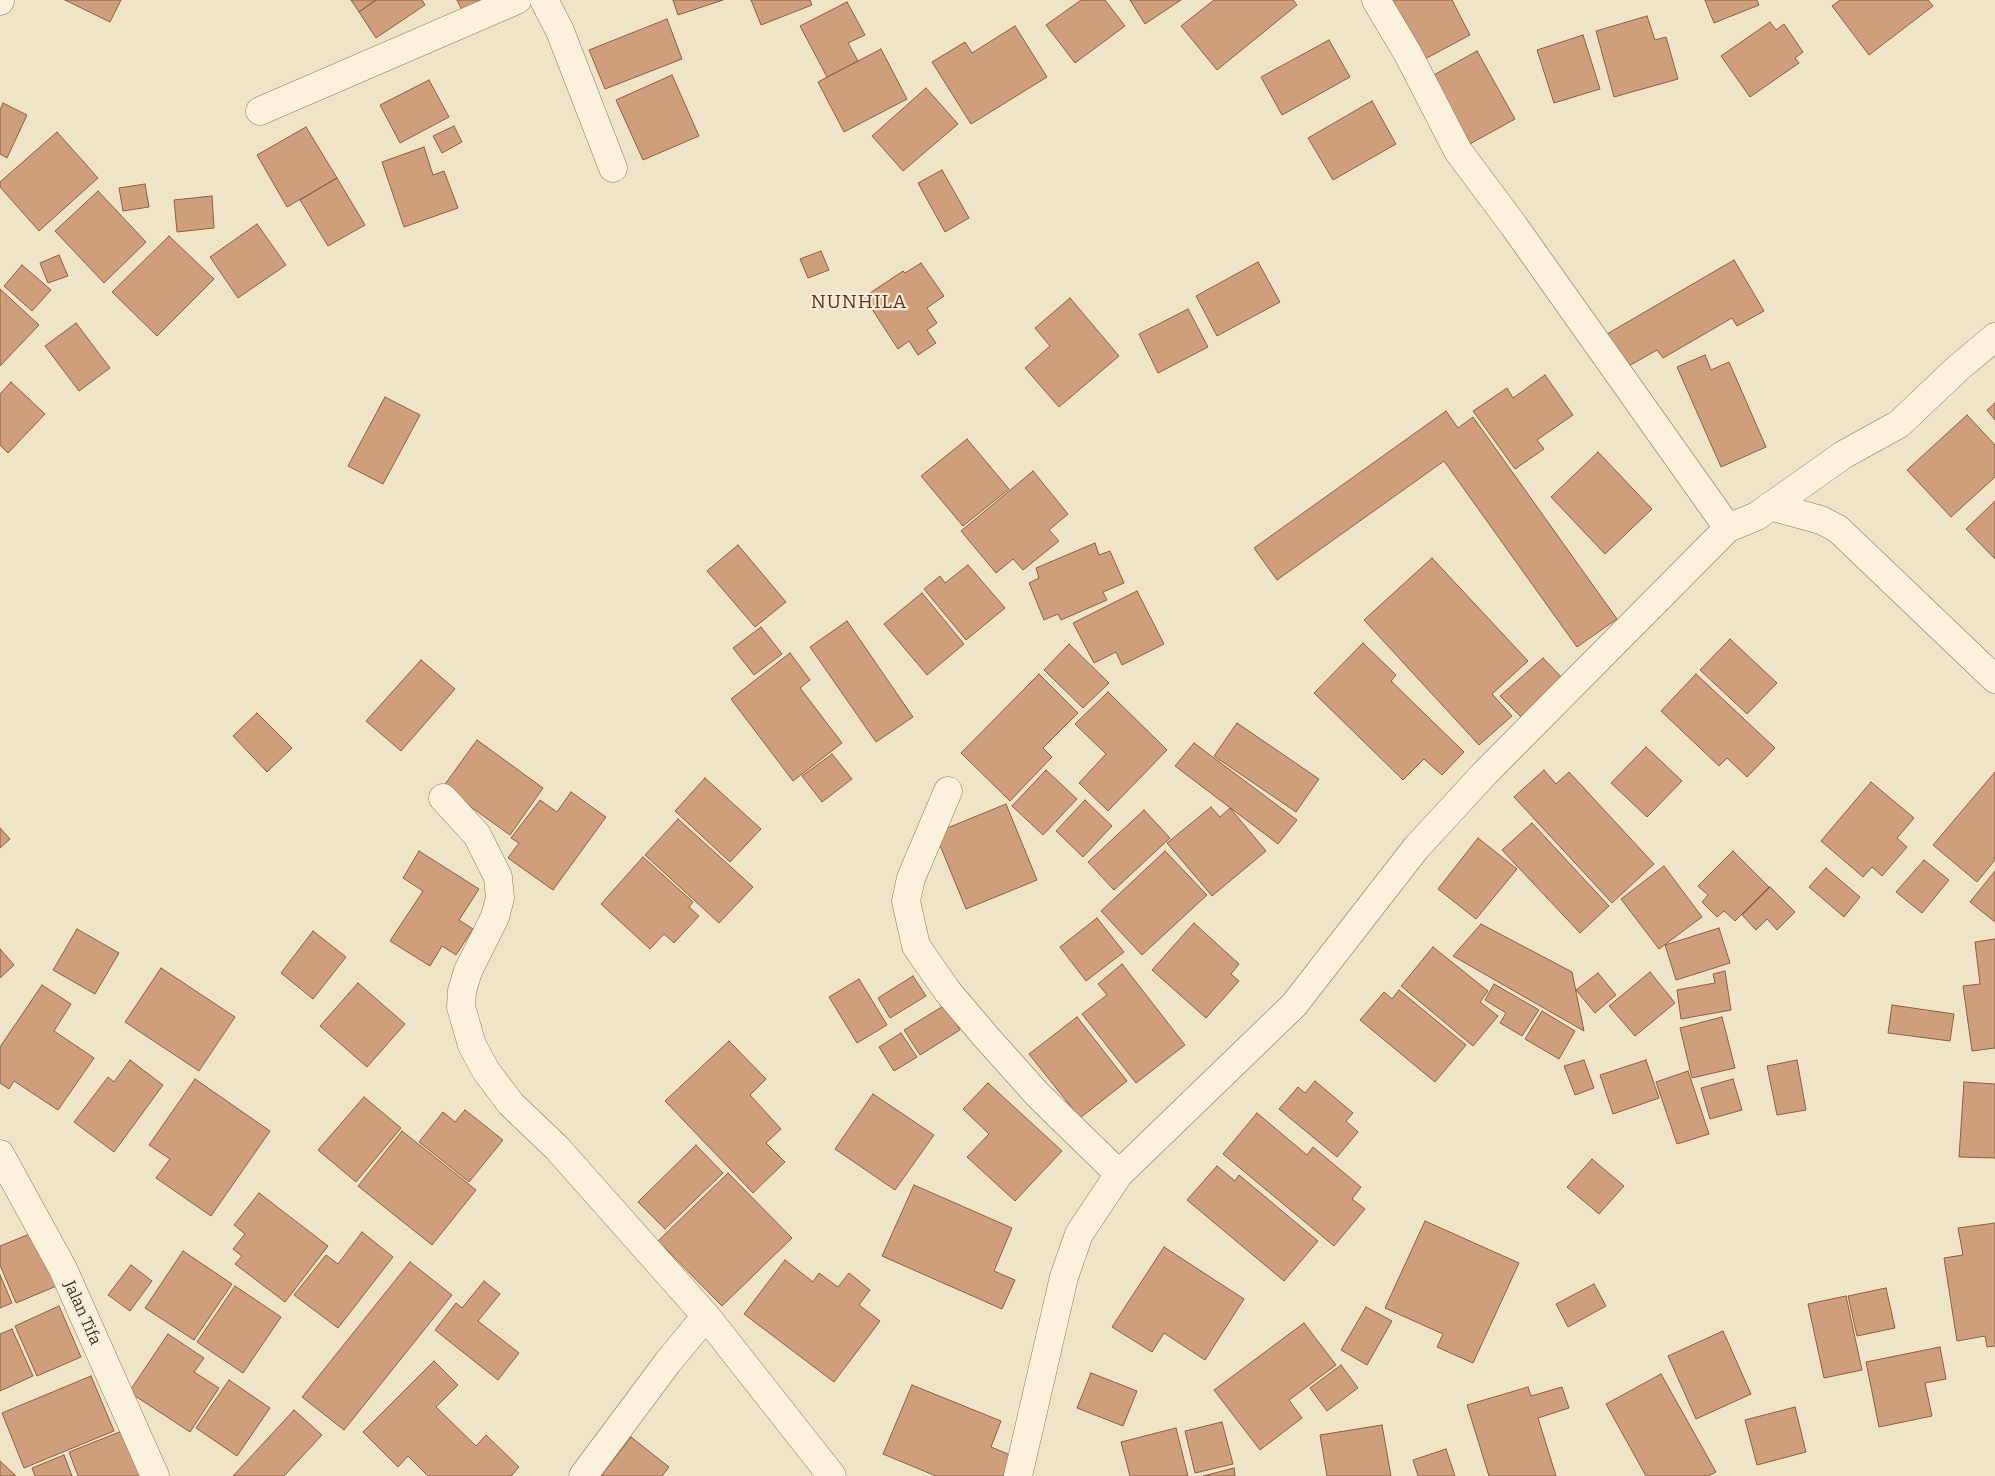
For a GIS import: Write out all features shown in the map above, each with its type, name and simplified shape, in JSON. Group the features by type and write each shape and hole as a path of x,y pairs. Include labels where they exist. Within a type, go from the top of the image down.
{"street":[{"path":"260,111 517,0"},
{"path":"544,0 560,31 612,168"},
{"path":"1376,0 1408,54 1458,151 1514,226 1728,528"},
{"path":"1018,1476 1064,1277 1079,1234 1119,1174 1294,1005 1416,848 1485,773 1728,528 1757,516 1843,455 1899,424 1957,369 1995,337"},
{"path":"1770,506 1821,520 1838,530 1995,679"},
{"path":"948,791 911,878 906,901 916,946 948,992 1038,1096 1119,1174"},
{"path":"443,798 477,835 498,877 500,898 496,917 468,971 462,991 461,1007 472,1045 486,1071 511,1104 557,1148 706,1316 832,1476"},
{"name":"Jalan Tifa","path":"0,1154 63,1269 155,1476"},
{"path":"583,1476 668,1362 706,1316"}],"building":[{"path":"65,0 121,0 110,22"},
{"path":"351,0 376,0 359,12"},
{"path":"376,0 422,0 425,5 376,38 359,12"},
{"path":"457,0 492,0 464,14"},
{"path":"673,0 723,0 678,15"},
{"path":"751,0 810,0 812,5 761,25"},
{"path":"1081,0 1105,0 1125,26 1075,63 1046,25"},
{"path":"1130,0 1181,0 1145,24"},
{"path":"1214,0 1293,0 1297,5 1217,70 1181,26"},
{"path":"1392,0 1452,0 1470,35 1425,59"},
{"path":"1705,0 1757,0 1759,5 1714,23"},
{"path":"1840,0 1928,0 1933,6 1869,55 1832,6"},
{"path":"847,2 865,35 848,43 858,61 827,77 800,26"},
{"path":"1647,16 1655,40 1666,37 1678,79 1614,97 1596,31"},
{"path":"667,19 682,59 605,89 589,50"},
{"path":"1770,22 1776,30 1784,24 1803,52 1795,58 1799,63 1750,97 1721,56"},
{"path":"1015,26 1047,77 971,124 932,62 965,42 972,53"},
{"path":"1583,35 1600,89 1554,103 1537,50"},
{"path":"1329,40 1350,77 1282,115 1261,77"},
{"path":"881,49 907,99 844,132 818,82"},
{"path":"1477,51 1515,119 1468,145 1430,77"},
{"path":"672,75 699,136 643,160 616,100"},
{"path":"429,80 449,117 400,143 380,105"},
{"path":"926,88 958,124 903,171 872,136"},
{"path":"1372,101 1396,144 1333,180 1308,138"},
{"path":"3,103 27,115 7,158 0,154 0,110"},
{"path":"454,126 462,142 442,153 433,136"},
{"path":"306,127 337,178 287,207 257,155"},
{"path":"57,132 98,178 39,231 0,187 0,182"},
{"path":"424,147 433,175 444,171 458,208 404,227 382,162"},
{"path":"942,170 969,218 945,232 918,183"},
{"path":"337,178 365,225 328,246 300,200"},
{"path":"145,184 149,207 123,211 119,188"},
{"path":"98,191 146,242 104,283 55,231"},
{"path":"212,196 214,228 177,232 174,200"},
{"path":"257,224 286,265 238,298 210,257"},
{"path":"169,236 214,279 157,336 112,292"},
{"path":"821,251 829,270 808,278 800,259"},
{"path":"59,255 68,276 48,283 40,263"},
{"path":"1734,260 1764,311 1737,326 1732,318 1663,358 1657,350 1627,367 1607,334"},
{"path":"1258,262 1280,302 1217,336 1196,296"},
{"path":"921,263 944,296 927,308 937,323 927,330 936,343 918,355 909,341 898,349 864,297 903,271 905,273"},
{"path":"22,265 51,290 32,311 4,286"},
{"path":"0,289 39,325 0,366"},
{"path":"1070,298 1119,356 1059,407 1025,368 1050,346 1035,328"},
{"path":"1188,309 1208,347 1158,373 1139,334"},
{"path":"76,323 110,368 79,391 45,346"},
{"path":"1705,355 1711,370 1729,362 1766,447 1721,467 1677,367"},
{"path":"1545,375 1573,415 1537,440 1544,449 1515,469 1473,411 1507,388 1513,398"},
{"path":"11,382 45,414 8,453 0,445 0,394"},
{"path":"385,397 420,415 383,484 348,466"},
{"path":"1995,403 1995,420 1987,410"},
{"path":"1446,411 1458,428 1473,417 1617,619 1577,647 1444,461 1277,580 1254,548"},
{"path":"1967,415 1995,445 1995,477 1951,517 1907,470"},
{"path":"967,439 1009,489 963,526 921,476"},
{"path":"1598,452 1652,509 1605,554 1551,497"},
{"path":"1033,471 1068,514 1049,530 1059,541 1023,570 1013,559 996,573 961,531"},
{"path":"1995,501 1995,559 1966,529"},
{"path":"1095,543 1099,555 1110,551 1124,583 1103,592 1107,600 1061,620 1058,614 1044,620 1029,583 1039,578 1036,568"},
{"path":"738,545 786,602 755,627 707,571"},
{"path":"1432,558 1528,661 1492,694 1512,716 1479,745 1364,620"},
{"path":"968,565 1005,608 966,640 924,589 940,576 945,583"},
{"path":"1137,591 1164,644 1122,665 1116,652 1094,663 1073,623"},
{"path":"922,593 964,644 927,675 884,624"},
{"path":"847,621 913,717 876,742 810,647"},
{"path":"761,627 782,654 754,675 733,648"},
{"path":"1730,639 1777,683 1747,714 1700,670"},
{"path":"1363,643 1396,675 1391,681 1464,752 1442,775 1424,759 1403,780 1314,693"},
{"path":"1069,644 1109,683 1083,708 1044,670"},
{"path":"790,653 810,680 800,688 842,743 793,781 731,699"},
{"path":"1543,658 1567,683 1525,721 1500,696"},
{"path":"421,660 455,689 401,751 366,721"},
{"path":"1039,674 1078,713 1043,748 1052,757 1010,801 961,753"},
{"path":"1696,674 1775,748 1747,777 1727,758 1719,766 1661,711"},
{"path":"1108,692 1167,750 1108,811 1079,783 1106,754 1075,724"},
{"path":"257,713 292,748 267,772 233,736"},
{"path":"1237,723 1319,779 1296,812 1214,756"},
{"path":"477,740 543,788 510,835 443,787"},
{"path":"1194,743 1297,820 1278,844 1175,766"},
{"path":"1646,747 1682,781 1647,817 1611,783"},
{"path":"832,754 852,779 822,802 802,776"},
{"path":"1046,770 1077,799 1043,835 1012,806"},
{"path":"1544,770 1556,784 1569,772 1654,864 1612,903 1514,797"},
{"path":"1995,772 1995,860 1977,882 1933,845"},
{"path":"705,778 761,829 730,862 675,811"},
{"path":"1871,782 1914,818 1897,838 1907,847 1882,876 1872,867 1863,877 1821,841"},
{"path":"571,792 606,817 553,890 508,858 519,843 511,838 540,800 557,812"},
{"path":"1085,800 1112,826 1083,857 1056,831"},
{"path":"1006,804 1037,880 966,909 935,833"},
{"path":"1211,807 1220,817 1230,808 1266,851 1212,896 1167,843"},
{"path":"1144,810 1170,838 1114,890 1088,862"},
{"path":"678,819 753,887 719,923 645,855"},
{"path":"1532,823 1609,906 1580,933 1502,850"},
{"path":"0,828 10,839 0,848"},
{"path":"1478,838 1517,869 1476,919 1438,889"},
{"path":"419,851 479,889 459,920 473,929 456,955 442,946 430,966 390,941 423,891 403,878"},
{"path":"1165,851 1207,895 1142,955 1101,911"},
{"path":"1733,851 1769,887 1735,921 1724,911 1717,917 1702,902 1708,895 1698,886"},
{"path":"643,857 693,902 689,907 699,916 674,943 664,934 650,949 601,904"},
{"path":"1924,860 1949,880 1922,913 1896,892"},
{"path":"1664,866 1702,917 1659,949 1621,899"},
{"path":"1826,868 1860,897 1844,917 1809,887"},
{"path":"1995,871 1995,922 1970,902"},
{"path":"1770,887 1795,912 1777,930 1767,919 1756,930 1742,915"},
{"path":"1097,918 1124,952 1086,981 1060,947"},
{"path":"1194,923 1239,964 1231,974 1239,981 1206,1018 1152,970"},
{"path":"1481,924 1572,972 1584,1031 1453,956"},
{"path":"1719,928 1730,963 1676,980 1665,945"},
{"path":"77,929 119,953 95,994 53,970"},
{"path":"313,931 346,957 313,999 281,973"},
{"path":"1995,939 1995,1048 1972,1051 1963,986 1980,984 1975,942"},
{"path":"1433,947 1488,991 1480,1002 1498,1016 1473,1046 1401,986"},
{"path":"0,949 14,965 0,978"},
{"path":"1122,964 1185,1045 1136,1083 1082,1014 1107,995 1098,984"},
{"path":"161,968 235,1017 199,1071 125,1022"},
{"path":"1725,971 1731,1010 1681,1019 1677,990 1715,983 1713,974"},
{"path":"1650,972 1675,1003 1635,1036 1609,1006"},
{"path":"1598,973 1616,995 1595,1013 1576,990"},
{"path":"913,976 926,996 890,1018 878,998"},
{"path":"859,979 887,1025 857,1043 829,997"},
{"path":"358,983 405,1024 367,1067 320,1026"},
{"path":"1494,984 1539,1010 1522,1036 1500,1023 1506,1013 1485,1000"},
{"path":"42,985 71,1004 54,1031 94,1058 58,1110 14,1081 9,1089 0,1083 0,1047"},
{"path":"1399,990 1466,1045 1435,1082 1360,1020 1384,992 1392,999"},
{"path":"945,1005 960,1030 920,1055 904,1030"},
{"path":"1892,1005 1954,1014 1950,1041 1888,1033"},
{"path":"1542,1011 1575,1031 1559,1059 1525,1039"},
{"path":"1077,1017 1127,1081 1080,1118 1029,1054"},
{"path":"1722,1017 1735,1068 1692,1078 1680,1028"},
{"path":"901,1033 917,1057 894,1071 879,1047"},
{"path":"729,1041 766,1079 750,1095 781,1129 766,1143 785,1162 753,1193 665,1101"},
{"path":"130,1060 163,1085 114,1152 74,1122 108,1077 114,1082"},
{"path":"1584,1060 1594,1088 1575,1095 1564,1066"},
{"path":"1646,1060 1659,1098 1613,1114 1600,1075"},
{"path":"1797,1060 1806,1110 1777,1115 1767,1066"},
{"path":"1688,1071 1709,1134 1677,1144 1656,1082"},
{"path":"195,1079 270,1131 211,1216 156,1178 170,1159 149,1145"},
{"path":"1733,1079 1742,1110 1710,1119 1701,1088"},
{"path":"1315,1081 1353,1113 1346,1121 1358,1132 1337,1157 1279,1109 1298,1087 1305,1093"},
{"path":"1964,1082 1995,1084 1995,1158 1959,1157"},
{"path":"988,1083 1062,1151 1015,1201 967,1157 989,1134 963,1109"},
{"path":"873,1094 934,1135 895,1190 835,1149"},
{"path":"364,1097 401,1128 356,1182 318,1150"},
{"path":"465,1110 503,1140 469,1182 419,1142 443,1112 455,1122"},
{"path":"1257,1113 1307,1155 1313,1147 1361,1187 1352,1199 1365,1209 1334,1246 1223,1154"},
{"path":"402,1131 476,1190 432,1245 358,1186"},
{"path":"696,1145 723,1173 665,1229 638,1202"},
{"path":"1592,1159 1624,1186 1599,1214 1567,1187"},
{"path":"1217,1166 1235,1181 1239,1175 1318,1241 1284,1281 1187,1200"},
{"path":"728,1173 792,1238 722,1306 658,1241"},
{"path":"914,1185 1012,1228 994,1271 1015,1280 1002,1309 882,1256"},
{"path":"259,1193 328,1246 285,1302 235,1264 242,1256 233,1249 245,1234 234,1225"},
{"path":"1425,1221 1519,1263 1473,1363 1437,1347 1443,1334 1385,1308"},
{"path":"1995,1223 1995,1346 1987,1347 1985,1336 1957,1341 1944,1258 1963,1255 1958,1228"},
{"path":"37,1231 59,1285 16,1303 0,1265 0,1246"},
{"path":"362,1232 393,1257 338,1328 294,1295 326,1255 338,1264"},
{"path":"1164,1247 1244,1299 1205,1360 1164,1333 1152,1352 1112,1327"},
{"path":"183,1251 232,1284 194,1340 145,1308"},
{"path":"785,1260 813,1282 819,1273 838,1287 849,1273 870,1290 859,1305 880,1321 834,1382 744,1314"},
{"path":"410,1262 452,1295 344,1430 302,1397"},
{"path":"131,1265 152,1281 130,1311 108,1295"},
{"path":"0,1275 12,1303 0,1308"},
{"path":"484,1281 500,1294 478,1321 519,1353 498,1380 435,1330 456,1303 462,1308"},
{"path":"1594,1284 1606,1306 1568,1327 1556,1304"},
{"path":"235,1286 281,1317 243,1373 197,1342"},
{"path":"1886,1288 1895,1328 1857,1336 1848,1296"},
{"path":"1846,1296 1862,1370 1824,1378 1808,1304"},
{"path":"59,1306 81,1357 37,1376 15,1326"},
{"path":"1366,1307 1392,1321 1367,1365 1341,1350"},
{"path":"1304,1323 1336,1365 1289,1400 1302,1418 1260,1450 1214,1390"},
{"path":"12,1329 33,1376 0,1391 0,1334"},
{"path":"1723,1331 1751,1394 1696,1419 1668,1356"},
{"path":"168,1334 204,1358 194,1372 219,1388 190,1432 129,1392"},
{"path":"1940,1347 1946,1379 1925,1383 1932,1416 1879,1427 1866,1362"},
{"path":"434,1361 458,1385 436,1407 476,1446 486,1435 519,1467 511,1476 428,1476 408,1456 398,1467 363,1432"},
{"path":"1341,1365 1358,1388 1327,1411 1310,1388"},
{"path":"1091,1373 1137,1391 1123,1426 1077,1408"},
{"path":"1661,1374 1716,1472 1708,1476 1646,1476 1606,1404"},
{"path":"91,1376 114,1431 24,1468 2,1413"},
{"path":"229,1380 270,1408 237,1456 196,1428"},
{"path":"912,1385 1001,1421 991,1447 1013,1456 1004,1476 936,1476 883,1454"},
{"path":"1528,1387 1531,1396 1562,1387 1569,1408 1538,1418 1556,1476 1489,1476 1467,1405"},
{"path":"1795,1407 1806,1452 1757,1465 1745,1420"},
{"path":"294,1410 322,1435 284,1476 233,1476"},
{"path":"1222,1422 1233,1464 1195,1473 1185,1431"},
{"path":"1382,1425 1391,1476 1327,1476 1320,1435"},
{"path":"1176,1428 1188,1476 1130,1476 1121,1442"},
{"path":"122,1431 140,1476 78,1476 69,1452"},
{"path":"631,1437 669,1467 662,1476 601,1476"},
{"path":"1446,1449 1455,1476 1418,1476 1413,1460"},
{"path":"64,1455 72,1476 35,1476 32,1468"},
{"path":"0,1461 16,1476 0,1476"},
{"path":"1234,1468 1235,1476 1203,1476"}],"district":[{"name":"NUNHILA","path":"859,303"}]}
